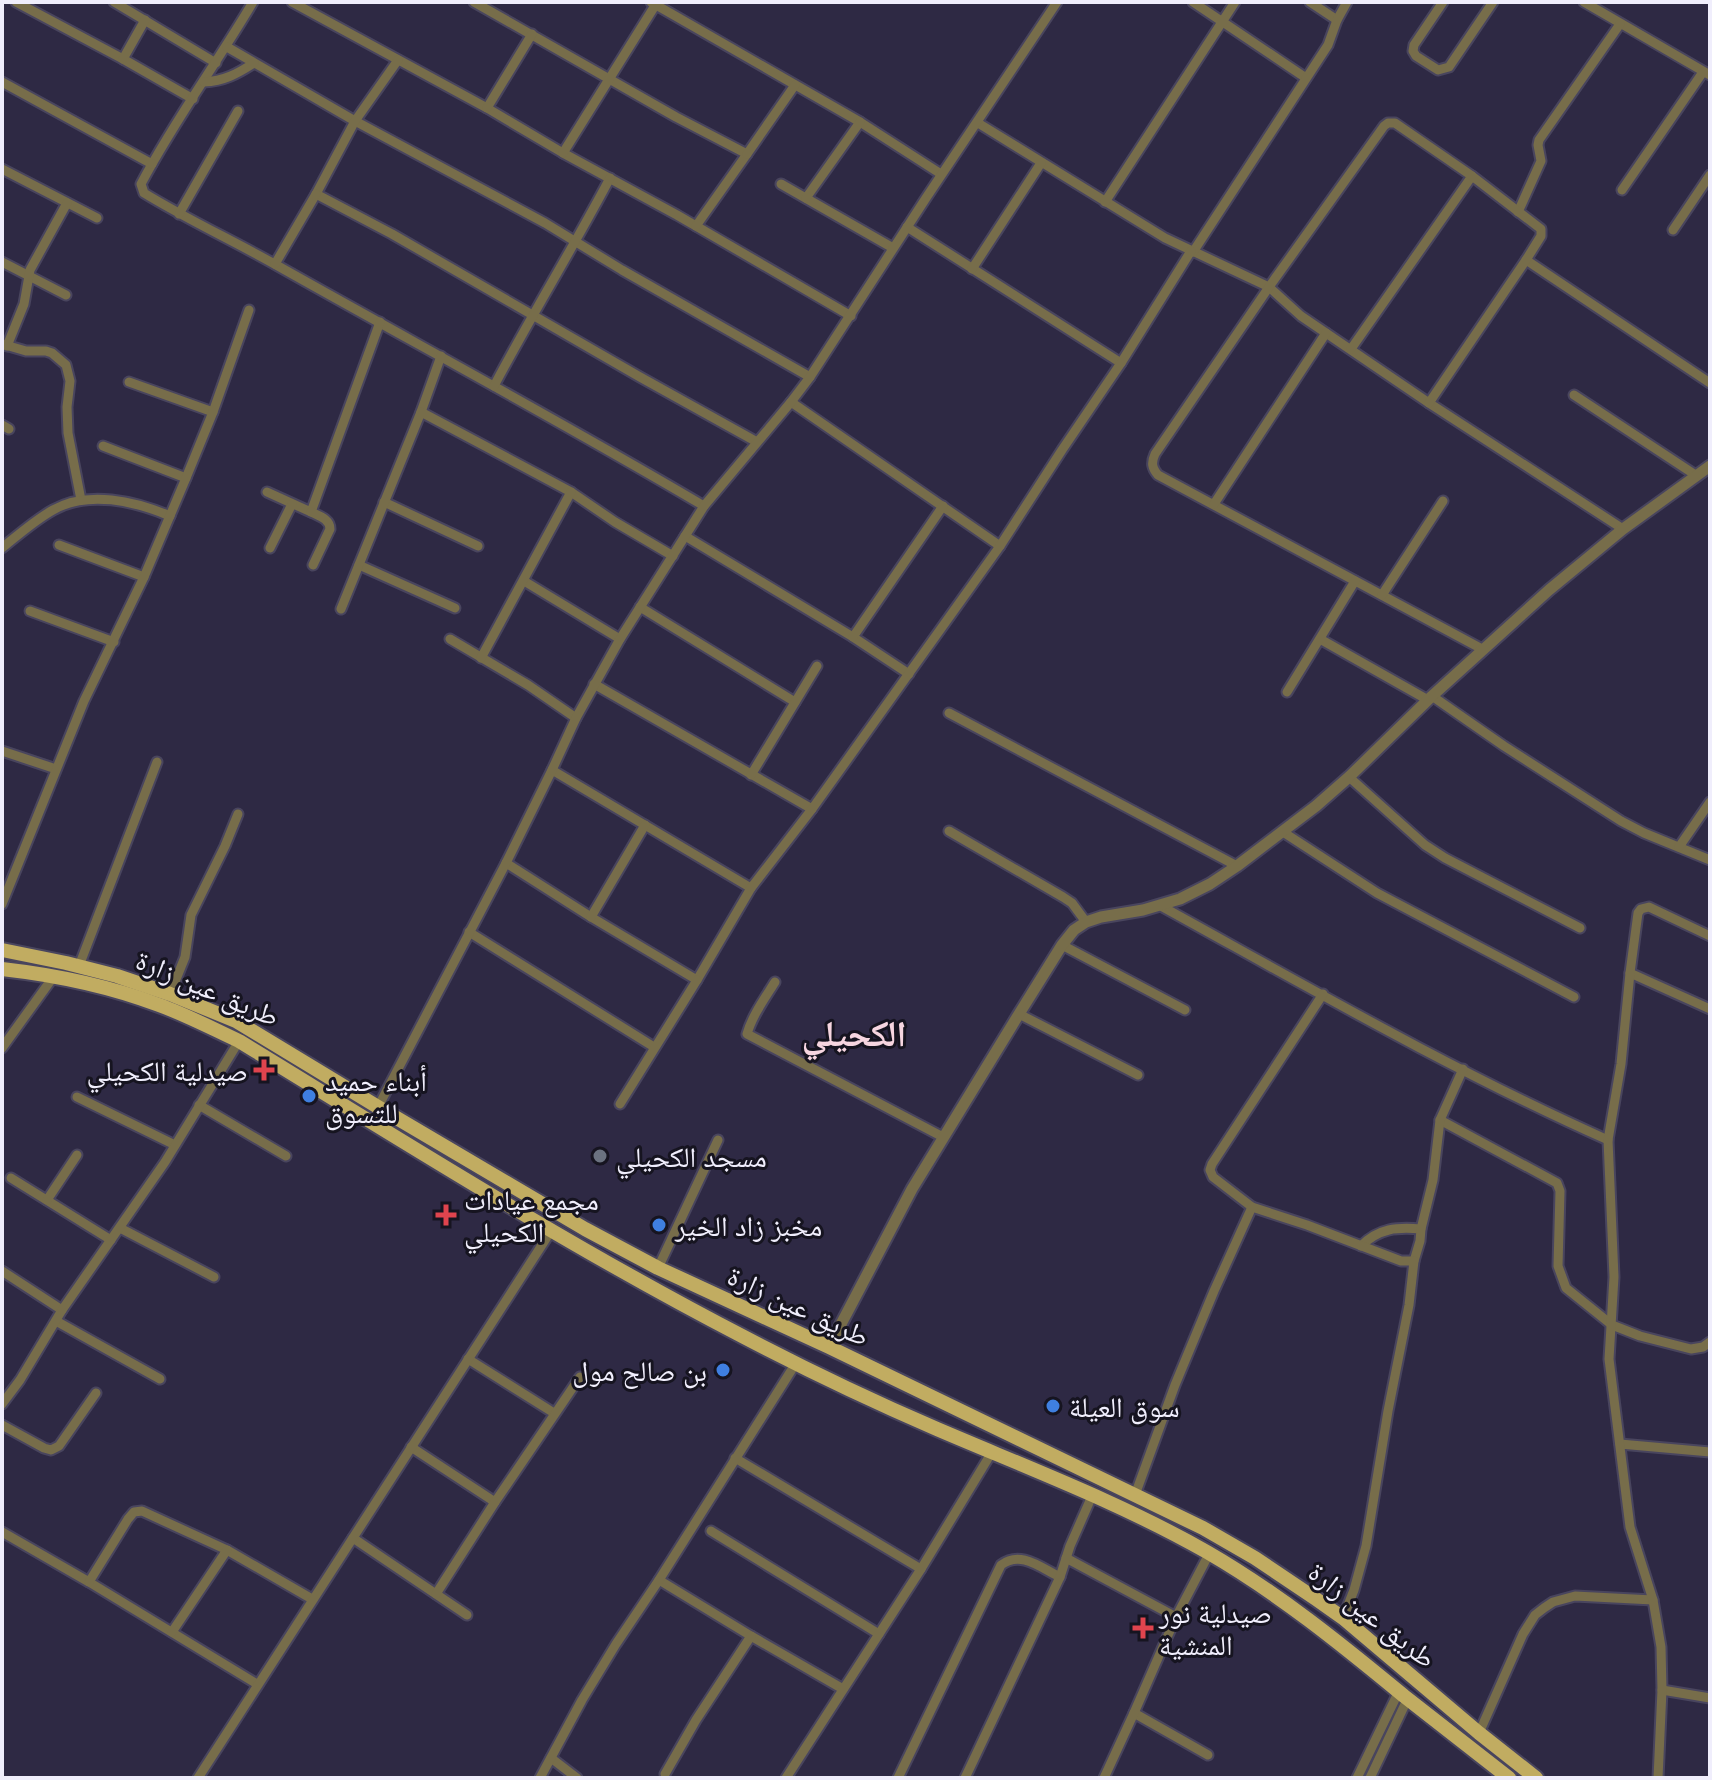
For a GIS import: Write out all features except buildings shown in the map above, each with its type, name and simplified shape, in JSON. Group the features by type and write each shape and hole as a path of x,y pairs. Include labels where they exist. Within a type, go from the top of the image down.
{"main road":[{"name":"طريق عين زارة","path":"2,950 79,966 170,994 236,1021 585,1229 658,1268 1203,1528 1255,1558 1343,1618 1536,1778"},
{"name":"طريق عين زارة","path":"2,969 54,976 159,1005 239,1041 551,1231 655,1290 877,1403 1160,1527 1262,1586 1304,1616 1509,1778"},
{"path":"746,1338 756,1313"},
{"path":"877,1403 891,1377"}],"street":[{"path":"16,2 193,99"},
{"path":"114,2 216,63"},
{"path":"253,2 152,164 141,184 144,193 441,356 704,506"},
{"path":"292,2 487,108 851,316"},
{"path":"474,2 747,154"},
{"path":"378,1107 506,863 576,718 620,639 704,506 810,377 1057,2"},
{"path":"1193,2 1306,78"},
{"path":"1105,202 1235,2"},
{"path":"1310,2 1337,20"},
{"path":"620,1104 751,888 812,809 1000,546 1121,363 1328,45 1347,2"},
{"path":"1443,2 1413,51 1438,70 1449,67 1493,2"},
{"path":"1584,2 1707,74 1622,190"},
{"path":"563,153 653,3 860,122 941,174"},
{"path":"123,59 145,20"},
{"path":"1518,212 1541,161 1539,140 1620,24"},
{"path":"487,108 532,34"},
{"path":"227,47 355,121 545,223 810,377"},
{"path":"275,264 355,121 398,60"},
{"path":"204,82 232,77 254,63"},
{"path":"2,82 152,164"},
{"path":"696,226 795,85"},
{"path":"179,214 238,111"},
{"path":"806,198 860,122"},
{"path":"978,123 1165,238 1269,287 1301,316 1623,529"},
{"path":"1429,403 1526,260 1541,236 1541,229 1472,176 1395,123 1388,123 1269,287 1155,454 1153,469 1158,475 1482,649"},
{"path":"972,269 1041,163"},
{"path":"2,169 97,218"},
{"path":"1673,230 1710,175"},
{"path":"1351,349 1472,176"},
{"path":"494,386 610,178"},
{"path":"781,184 893,248"},
{"path":"316,194 757,442"},
{"path":"67,203 28,275 24,304 4,345 26,351 46,351 58,356 66,365 70,381 68,433 81,500"},
{"path":"907,227 1121,363"},
{"path":"1526,260 1710,383"},
{"path":"2,262 66,295"},
{"path":"2,904 84,701 144,577 186,478 249,310"},
{"path":"311,512 380,322"},
{"path":"1214,504 1326,333"},
{"path":"341,609 441,356"},
{"path":"129,382 213,412"},
{"path":"1574,395 1697,476"},
{"path":"791,402 1000,546"},
{"path":"421,412 571,492 673,556"},
{"path":"103,446 186,478"},
{"path":"829,1347 912,1189 1074,930 1101,917 1161,906 1210,884 1237,866 1349,777 1482,649 1549,590 1623,529 1710,466"},
{"path":"267,492 327,520 330,529 313,565"},
{"path":"481,658 571,492"},
{"path":"2,548 55,509 81,500 128,503 170,516"},
{"path":"1382,595 1443,501"},
{"path":"384,502 478,546"},
{"path":"270,548 292,504"},
{"path":"853,637 943,506"},
{"path":"685,536 909,674"},
{"path":"59,545 144,577"},
{"path":"359,565 455,608"},
{"path":"524,581 620,639"},
{"path":"1287,692 1355,581"},
{"path":"640,607 795,702"},
{"path":"30,611 114,642"},
{"path":"450,639 528,685 576,718"},
{"path":"1320,639 1430,698 1621,821 1710,860"},
{"path":"751,775 817,666"},
{"path":"594,684 812,809"},
{"path":"949,713 1237,866"},
{"path":"2,751 56,769"},
{"path":"79,966 157,762"},
{"path":"552,770 751,888"},
{"path":"1349,777 1425,845 1580,928"},
{"path":"1679,847 1710,802"},
{"path":"170,994 185,957 191,915 238,814"},
{"path":"591,917 645,825"},
{"path":"949,831 1063,897 1072,903 1086,922"},
{"path":"1283,832 1377,893 1574,997"},
{"path":"506,863 697,980"},
{"path":"1161,906 1463,1069 1608,1140"},
{"path":"1658,1778 1661,1647 1653,1600 1630,1527 1609,1359 1614,1277 1608,1140 1621,1064 1638,913 1649,907 1710,936"},
{"path":"469,932 654,1047"},
{"path":"1062,945 1185,1010"},
{"path":"1630,973 1710,1009"},
{"path":"2,1048 54,976"},
{"path":"775,982 747,1034 943,1137"},
{"path":"1323,994 1210,1170 1213,1177 1252,1207 1401,1261 1414,1261"},
{"path":"1019,1014 1138,1075"},
{"path":"2,1404 175,1145 239,1041"},
{"path":"1343,1618 1366,1546 1414,1261 1433,1180 1440,1120 1463,1069"},
{"path":"77,1097 175,1145"},
{"path":"199,1105 286,1156"},
{"path":"1440,1120 1557,1183 1560,1191 1558,1266 1566,1288 1612,1325 1640,1336 1691,1349 1710,1342"},
{"path":"658,1268 718,1140"},
{"path":"47,1200 77,1155"},
{"path":"11,1178 111,1240"},
{"path":"1135,1495 1175,1385 1252,1207"},
{"path":"1361,1246 1370,1236 1397,1227 1421,1229"},
{"path":"120,1228 214,1277"},
{"path":"198,1778 551,1231"},
{"path":"2,1271 62,1310"},
{"path":"56,1321 160,1379"},
{"path":"468,1359 554,1413"},
{"path":"540,1778 616,1644 796,1363"},
{"path":"436,1594 580,1377"},
{"path":"2,1425 51,1450 59,1446 96,1393"},
{"path":"1620,1444 1710,1452"},
{"path":"411,1447 495,1502"},
{"path":"786,1778 921,1569 992,1452"},
{"path":"735,1458 921,1569"},
{"path":"965,1778 1060,1577 1092,1496"},
{"path":"89,1582 128,1519 134,1512 142,1511 227,1550 312,1599"},
{"path":"711,1531 879,1634"},
{"path":"2,1532 257,1684"},
{"path":"353,1538 467,1615"},
{"path":"172,1632 227,1550"},
{"path":"1104,1778 1176,1617 1209,1554"},
{"path":"898,1778 1001,1565 1013,1558 1022,1558 1060,1577"},
{"path":"1066,1558 1176,1617"},
{"path":"659,1580 843,1689"},
{"path":"1479,1733 1523,1634 1535,1615 1544,1608 1575,1596 1653,1600"},
{"path":"665,1774 751,1636"},
{"path":"1662,1690 1710,1698"},
{"path":"1357,1778 1403,1694"},
{"path":"1370,1778 1403,1694"},
{"path":"1134,1713 1208,1755"},
{"path":"551,1758 577,1778"}],"place":[{"name":"صيدلية الكحيلي","path":"264,1070"},
{"name":"أبناء حميد للتسوق","path":"309,1096"},
{"name":"مسجد الكحيلي","path":"600,1156"},
{"name":"مجمع عيادات الكحيلي","path":"446,1215"},
{"name":"مخبز زاد الخير","path":"659,1225"},
{"name":"بن صالح مول","path":"723,1370"},
{"name":"سوق العيلة","path":"1053,1406"},
{"name":"صيدلية نور المنشية","path":"1143,1628"}],"district":[{"name":"الكحيلي","path":"854,1032"}]}
